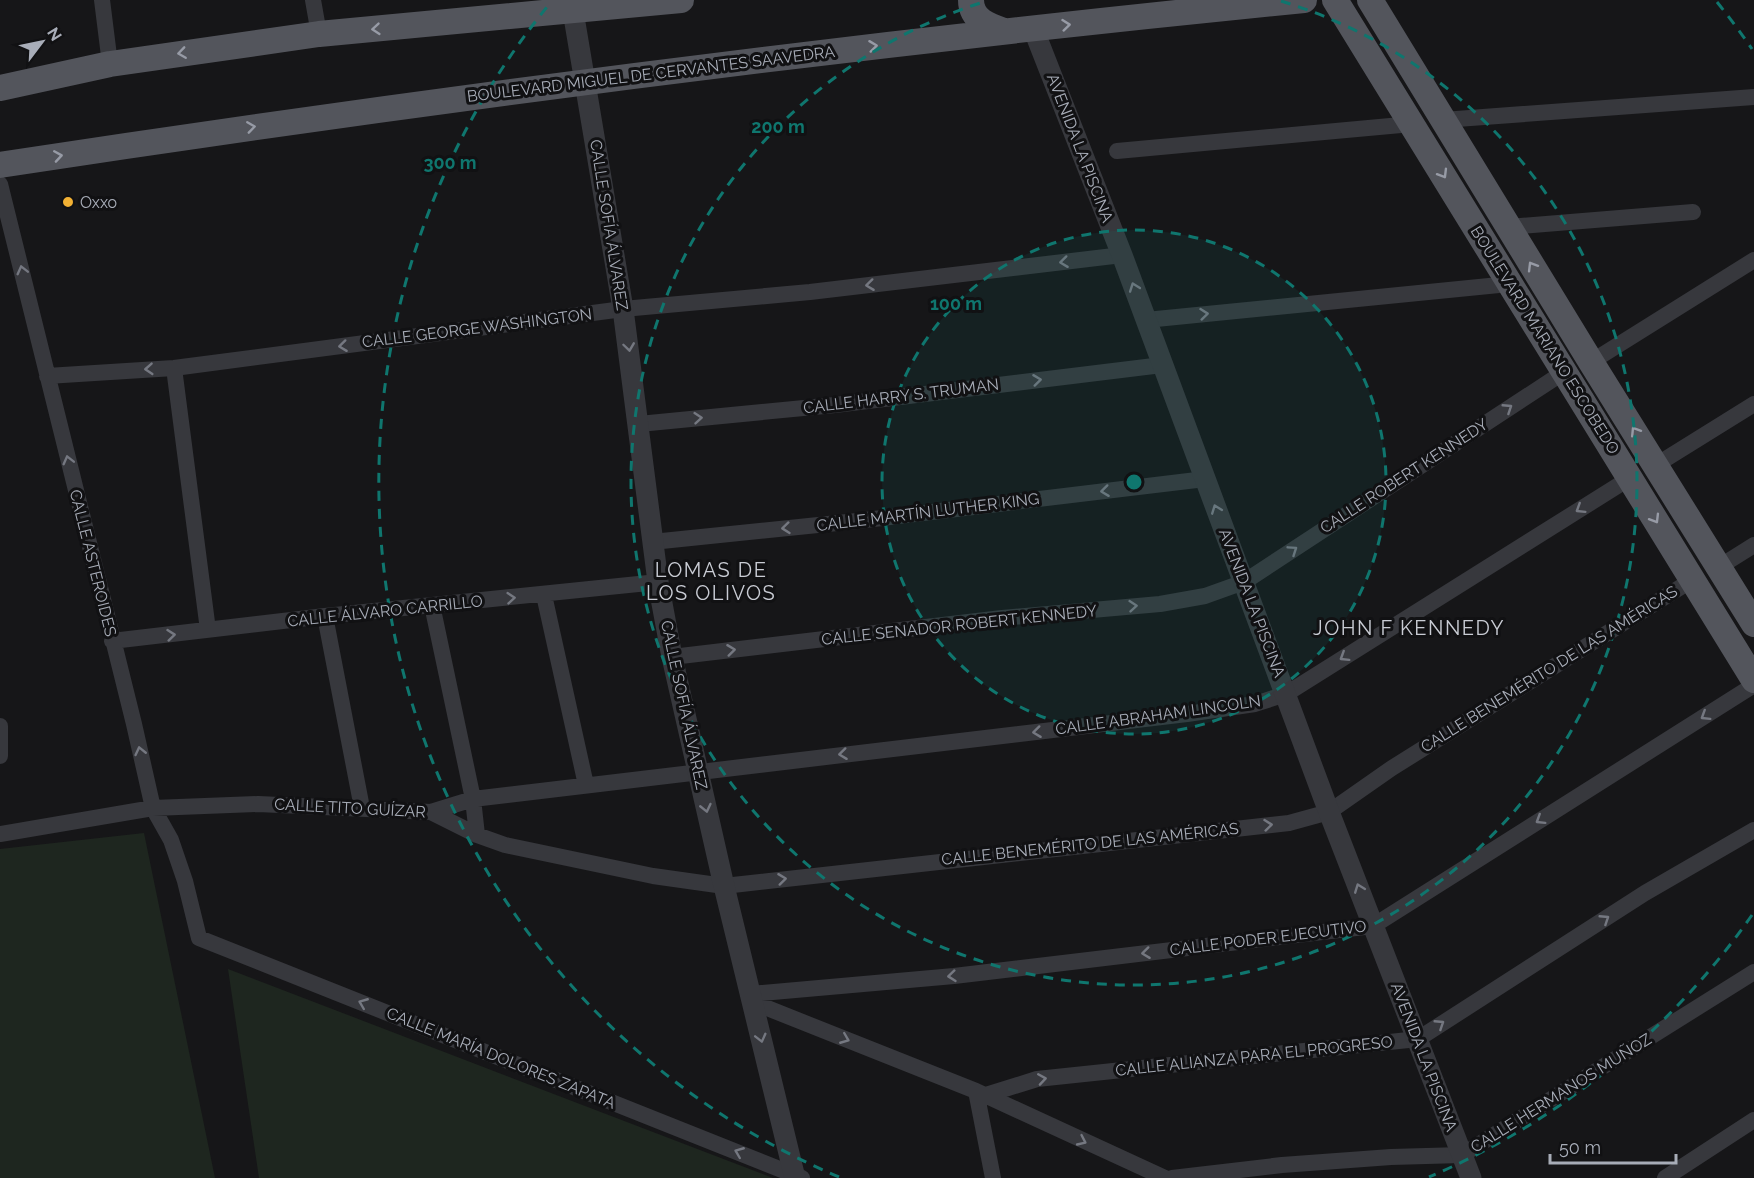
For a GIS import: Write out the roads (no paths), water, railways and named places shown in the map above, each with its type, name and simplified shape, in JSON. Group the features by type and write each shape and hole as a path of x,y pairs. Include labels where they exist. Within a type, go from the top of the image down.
{"main road":[{"path":"0,88 110,64 319,34 571,6 681,0"},
{"path":"971,0 971,6 983,24 1004,31"},
{"name":"BOULEVARD MIGUEL DE CERVANTES SAAVEDRA","path":"0,165 339,114 585,82 1004,31 1304,0"},
{"name":"BOULEVARD MARIANO ESCOBEDO","path":"1335,0 1754,680"},
{"name":"BOULEVARD MARIANO ESCOBEDO","path":"1370,0 1754,624"}],"street":[{"path":"102,0 110,64"},
{"path":"313,0 319,34"},
{"name":"CALLE SOFÍA ÁLVAREZ","path":"571,6 623,309 652,542 672,657 724,886 797,1177"},
{"name":"AVENIDA LA PISCINA","path":"1033,28 1122,255 1329,812 1471,1178"},
{"path":"1443,120 1754,97"},
{"path":"1117,151 1412,124"},
{"name":"CALLE ASTEROIDES","path":"0,184 153,808 171,840 185,881 199,938"},
{"path":"1508,227 1693,212"},
{"name":"CALLE GEORGE WASHINGTON","path":"48,376 174,368 623,309 810,292 1122,255"},
{"path":"1591,362 1754,260"},
{"path":"1146,320 1509,284"},
{"name":"CALLE HARRY S. TRUMAN","path":"639,423 835,405 1162,365"},
{"path":"174,368 208,630"},
{"name":"CALLE ROBERT KENNEDY","path":"1244,582 1564,372"},
{"path":"1656,465 1754,404"},
{"name":"CALLE ABRAHAM LINCOLN","path":"698,771 1187,714 1255,704 1286,694 1630,478"},
{"name":"CALLE MARTÍN LUTHER KING","path":"652,542 1205,479"},
{"path":"1719,567 1754,545"},
{"name":"CALLE BENEMÉRITO DE LAS AMÉRICAS","path":"431,812 477,835 505,844 652,876 724,886 1289,823 1329,812 1392,768 1692,580"},
{"name":"CALLE ÁLVARO CARRILLO","path":"112,641 325,616 658,582"},
{"name":"CALLE SENADOR ROBERT KENNEDY","path":"672,657 991,620 1160,604 1205,596 1244,582"},
{"path":"544,595 586,785"},
{"path":"432,605 473,799 477,835"},
{"path":"325,616 362,808"},
{"name":"CALLE PODER EJECUTIVO","path":"751,998 1374,926 1754,685"},
{"path":"0,726 0,756"},
{"name":"CALLE TITO GUÍZAR","path":"0,834 153,808 258,804 431,812 473,799 698,771"},
{"name":"CALLE ALIANZA PARA EL PROGRESO","path":"981,1093 1036,1079 1418,1039 1645,893 1754,830"},
{"name":"CALLE MARÍA DOLORES ZAPATA","path":"199,938 797,1177"},
{"name":"CALLE HERMANOS MUÑOZ","path":"1172,1178 1282,1164 1462,1155 1754,972"},
{"path":"751,998 981,1093 1139,1173 1165,1178"},
{"path":"981,1093 993,1178"},
{"path":"1665,1178 1754,1120"}],"place":[{"name":"Oxxo","path":"68,202"}],"district":[{"name":"LOMAS DE LOS OLIVOS","path":"711,582"},
{"name":"JOHN F KENNEDY","path":"1409,628"}]}
